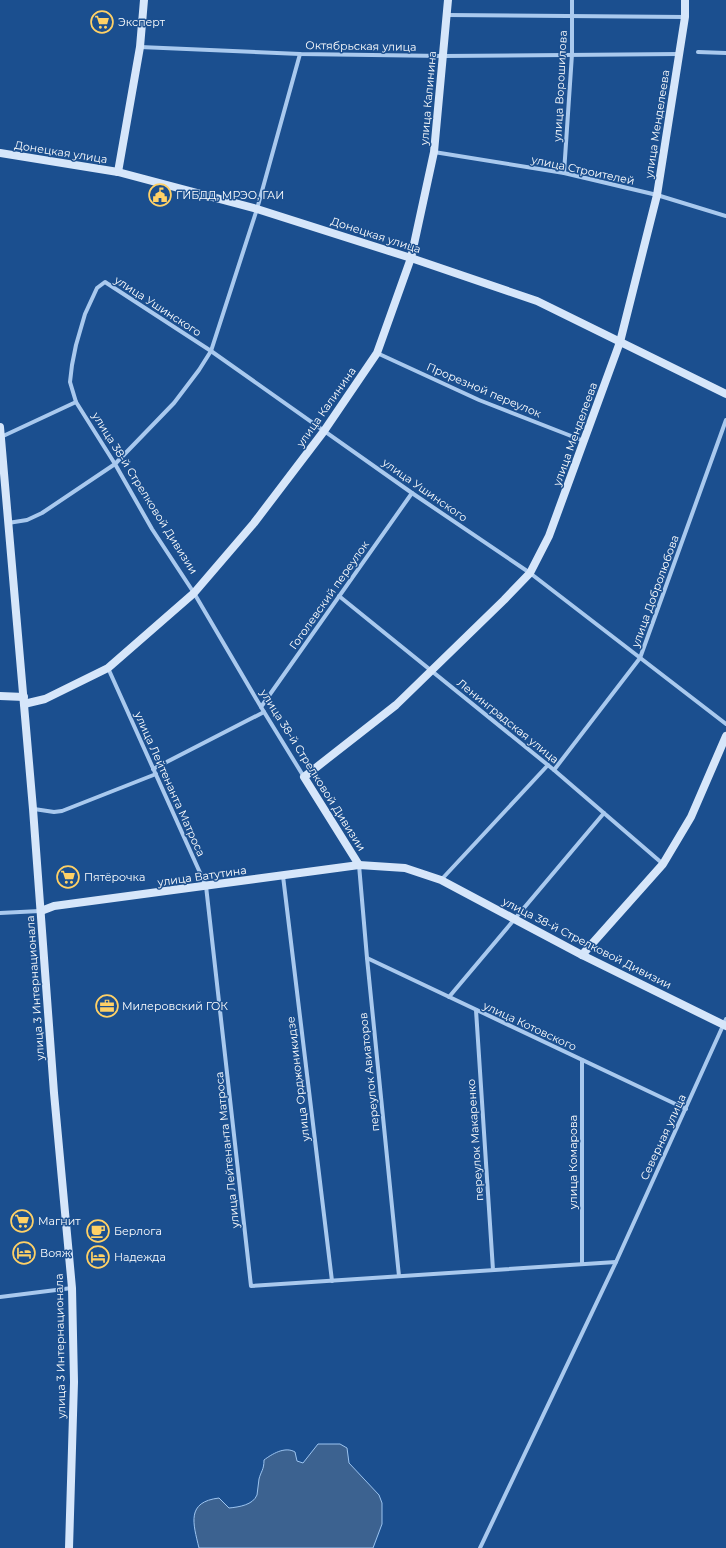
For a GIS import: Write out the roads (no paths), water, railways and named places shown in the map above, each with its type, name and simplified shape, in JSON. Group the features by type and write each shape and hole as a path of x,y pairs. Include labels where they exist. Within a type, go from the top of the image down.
{"street":[{"path":"118,172 140,47 144,0"},
{"name":"улица Калинина","path":"0,696 24,701 46,699 108,668 194,593 254,523 324,431 377,353 412,258 434,152 448,0"},
{"name":"улица Ворошилова","path":"564,173 572,54 572,0"},
{"name":"улица Менделеева","path":"304,777 396,705 504,600 530,573 549,536 620,342 657,195 685,17 685,0"},
{"path":"447,16 572,15 685,17"},
{"name":"Октябрьская улица","path":"140,47 300,54 443,56 678,54"},
{"path":"698,52 726,53"},
{"path":"8,523 27,520 42,513 115,464 174,403 199,370 211,351 257,209 300,54"},
{"name":"улица Строителей","path":"434,152 564,173 657,195 726,216"},
{"name":"Донецкая улица","path":"0,153 118,172 257,209 412,258 536,301 726,394"},
{"name":"улица Ушинского","path":"105,282 211,351 412,493 530,573 726,724"},
{"name":"улица 38-й Стрелковой Дивизии","path":"105,282 97,288 88,308 76,345 70,382 76,402 115,464 152,529 194,593 262,710 359,865 405,868 441,880 582,955 725,1024"},
{"name":"Прорезной переулок","path":"377,353 478,400 585,441"},
{"path":"1,437 76,402"},
{"name":"улица Добролюбова","path":"554,770 640,658 726,420"},
{"name":"улица 3 Интернационала","path":"0,427 33,809 54,1093 72,1288 74,1382 69,1548"},
{"name":"Гоголевский переулок","path":"154,769 262,710 339,596 412,493"},
{"name":"Ленинградская улица","path":"339,596 548,764 663,864"},
{"name":"улица Лейтенанта Матроса","path":"108,668 206,886 251,1286 616,1262"},
{"path":"582,955 663,864 691,817 726,736"},
{"path":"441,880 548,764"},
{"path":"33,809 54,812 62,811 156,774"},
{"path":"449,997 604,813"},
{"name":"улица Ватутина","path":"0,913 41,911 54,906 359,865"},
{"name":"переулок Авиаторов","path":"359,865 399,1276"},
{"name":"улица Орджоникидзе","path":"283,876 332,1281"},
{"name":"улица Котовского","path":"367,958 686,1109"},
{"name":"переулок Макаренко","path":"476,1010 493,1270"},
{"name":"Северная улица","path":"480,1548 616,1262 725,1024"},
{"name":"улица Комарова","path":"582,1060 582,1264"},
{"path":"0,1297 72,1288"}],"water":[{"path":"318,1444 340,1444 347,1448 349,1463 379,1495 382,1503 382,1524 373,1548 199,1548 195,1530 194,1515 201,1504 208,1500 219,1498 229,1508 249,1503 257,1495 264,1460 283,1450 291,1450 295,1452 297,1461 303,1463"}],"place":[{"name":"Эксперт","path":"102,22"},
{"name":"ГИБДД, МРЭО, ГАИ","path":"160,195"},
{"name":"Пятёрочка","path":"68,877"},
{"name":"Милеровский ГОК","path":"107,1006"},
{"name":"Магнит","path":"22,1221"},
{"name":"Берлога","path":"98,1231"},
{"name":"Вояж","path":"24,1253"},
{"name":"Надежда","path":"98,1257"}]}
